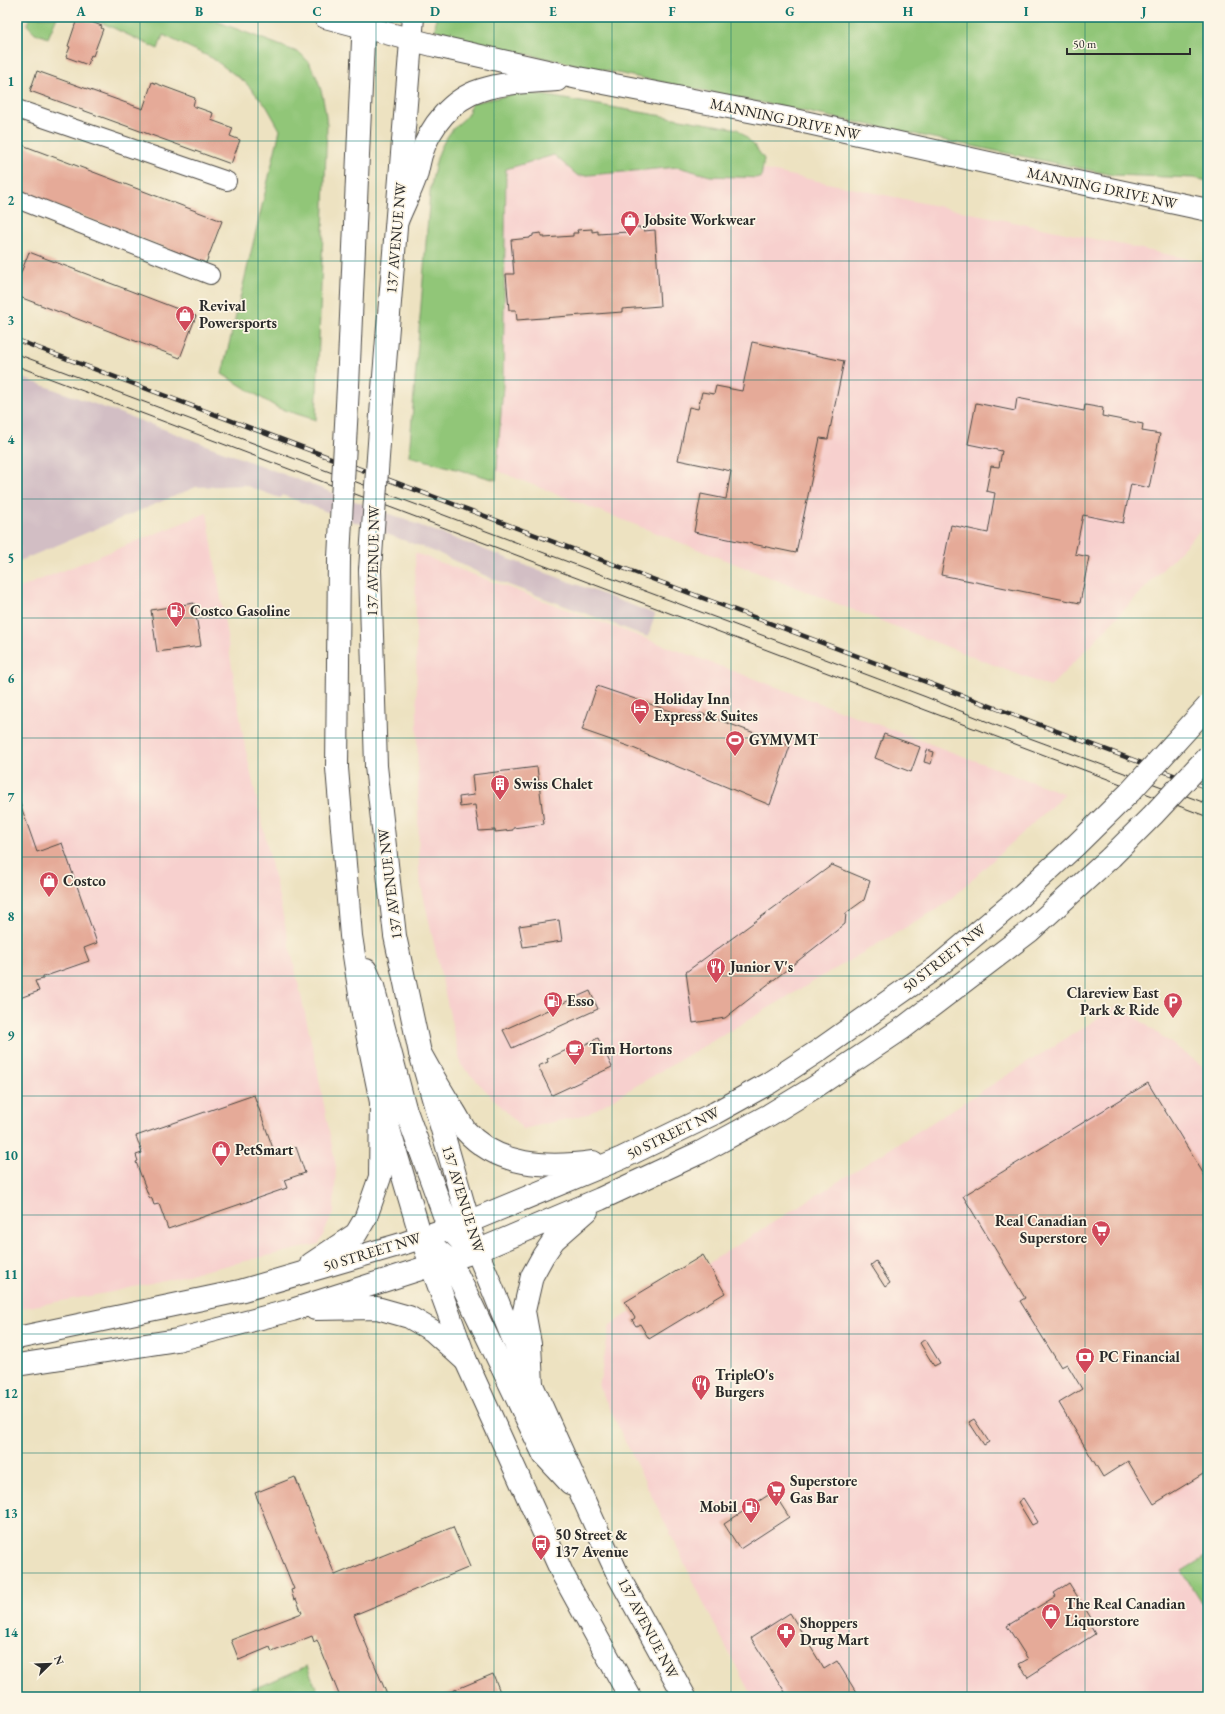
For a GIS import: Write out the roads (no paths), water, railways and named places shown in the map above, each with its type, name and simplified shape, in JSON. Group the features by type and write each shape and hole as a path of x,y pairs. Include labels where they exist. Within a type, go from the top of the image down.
{"main road":[{"name":"MANNING DRIVE NW","path":"324,17 364,22 412,40 578,78 786,118 1208,210"},
{"name":"137 AVENUE NW","path":"413,17 370,570 376,766 395,936 458,1225 477,1251 532,1385 619,1577 685,1697"},
{"path":"364,22 339,558 338,768 351,936 363,1014 381,1102 421,1238 439,1262 457,1274 544,1454 583,1497"},
{"path":"397,221 416,175 421,154 428,138 438,121 458,102 482,90 501,85 578,78"},
{"name":"50 STREET NW","path":"17,1338 240,1291 421,1238 458,1225 622,1158 716,1113 769,1083 818,1051 937,967 1012,903 1075,846 1130,792 1208,706"},
{"name":"50 STREET NW","path":"17,1365 177,1340 292,1310 477,1251 600,1199 701,1152 769,1115 815,1087 885,1041 956,990 1030,932 1111,857 1208,756"},
{"path":"351,936 373,986 405,1108 458,1225"},
{"path":"420,1053 465,1129 485,1147 501,1155 538,1165 566,1166 622,1158"},
{"path":"295,1275 356,1234 366,1217 380,1177 381,1102"},
{"path":"532,1385 530,1344 524,1311 532,1276 554,1240 600,1199"},
{"path":"439,1262 466,1361 562,1575 630,1697"},
{"path":"292,1310 382,1309 408,1317 421,1323 433,1331 466,1361"}],"street":[{"path":"17,109 227,181"},
{"path":"17,199 210,275"}],"tram line":[{"path":"17,354 926,697 1008,730 1208,804"},
{"path":"17,366 1208,817"}],"railway":[{"path":"17,340 1208,788"}],"place":[{"name":"Jobsite Workwear","path":"630,237"},
{"name":"Revival Powersports","path":"185,332"},
{"name":"Costco Gasoline","path":"176,628"},
{"name":"Holiday Inn Express & Suites","path":"640,725"},
{"name":"GYMVMT","path":"735,757"},
{"name":"Swiss Chalet","path":"500,801"},
{"name":"Costco","path":"49,898"},
{"name":"Junior V's","path":"716,984"},
{"name":"Esso","path":"553,1018"},
{"name":"Clareview East Park & Ride","path":"1173,1019"},
{"name":"Tim Hortons","path":"575,1066"},
{"name":"PetSmart","path":"221,1167"},
{"name":"Real Canadian Superstore","path":"1101,1247"},
{"name":"PC Financial","path":"1085,1374"},
{"name":"TripleO's Burgers","path":"701,1401"},
{"name":"Superstore Gas Bar","path":"776,1507"},
{"name":"Mobil","path":"751,1524"},
{"name":"50 Street & 137 Avenue","path":"541,1561"},
{"name":"The Real Canadian Liquorstore","path":"1051,1630"},
{"name":"Shoppers Drug Mart","path":"786,1649"}]}
